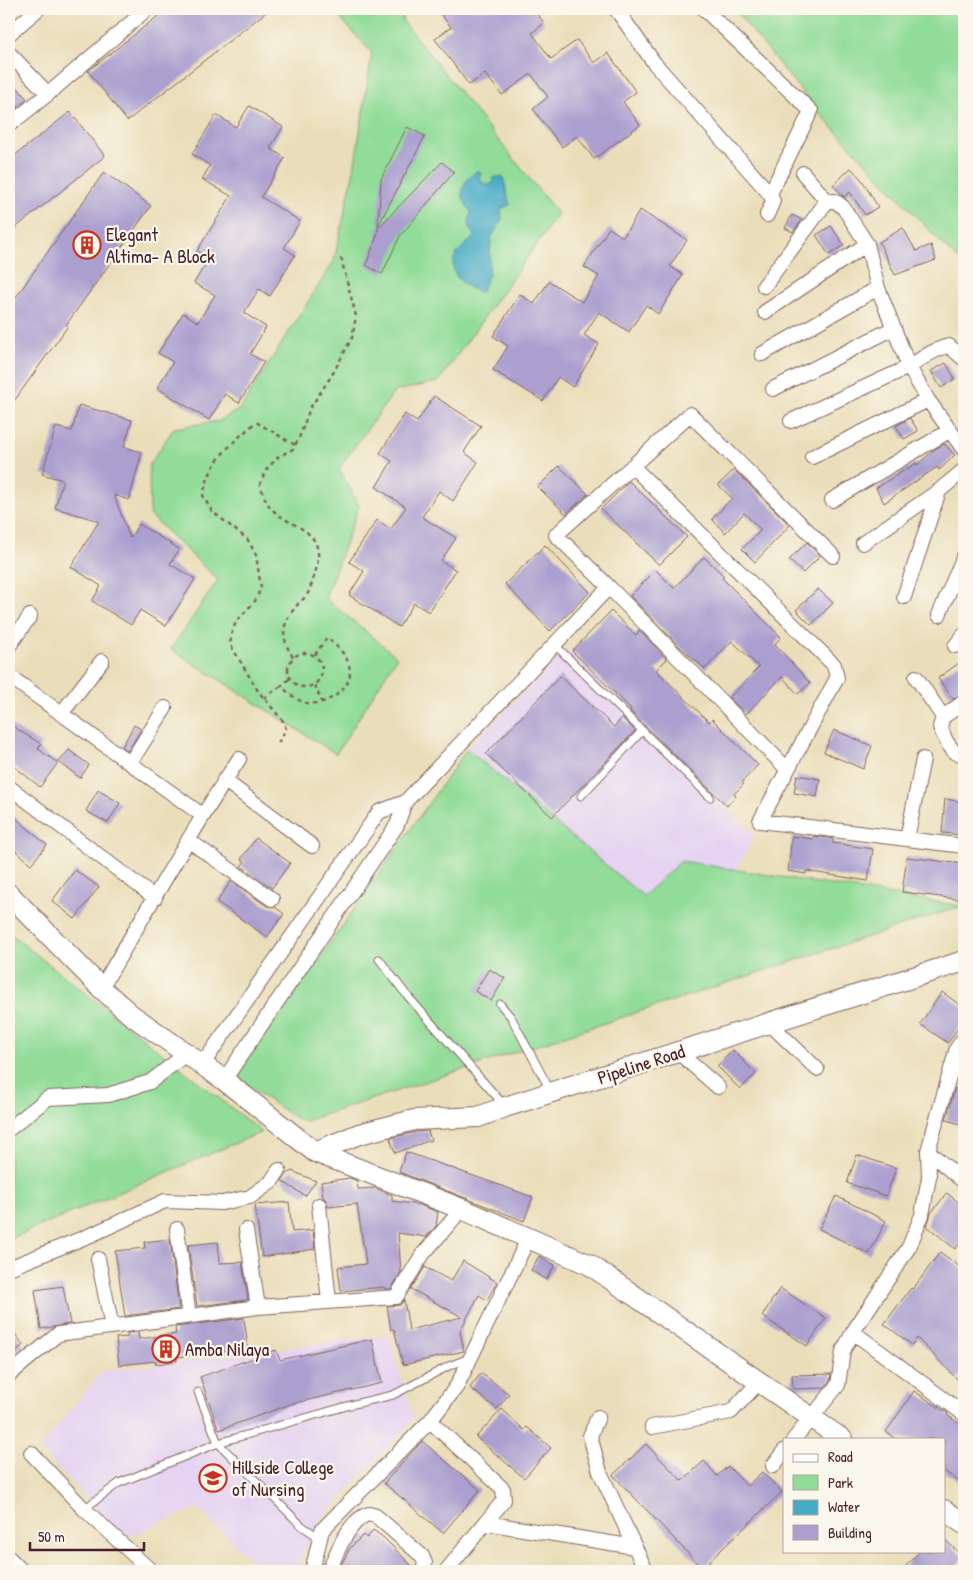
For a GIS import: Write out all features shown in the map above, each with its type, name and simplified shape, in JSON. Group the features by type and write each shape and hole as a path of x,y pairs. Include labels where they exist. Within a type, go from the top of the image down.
{"street":[{"path":"9,34 38,9"},
{"path":"9,124 48,94 148,9"},
{"path":"616,9 655,64 770,194 773,201 767,215"},
{"path":"704,9 811,111 770,194"},
{"path":"9,53 48,94"},
{"path":"803,172 828,201 835,201 843,207 867,244 878,288 909,367 928,400 964,450"},
{"path":"764,286 828,201"},
{"path":"765,312 867,244"},
{"path":"762,354 878,288"},
{"path":"773,389 894,328"},
{"path":"791,421 909,367 926,356 949,346 964,359"},
{"path":"812,457 928,400"},
{"path":"787,769 556,535 690,414 833,556"},
{"path":"832,500 949,431"},
{"path":"632,466 834,664 837,678 760,821 964,846"},
{"path":"863,543 940,490 964,470"},
{"path":"904,597 940,490"},
{"path":"939,615 964,556"},
{"path":"224,1080 397,825 406,802 609,587"},
{"path":"9,646 30,616"},
{"path":"955,646 964,635"},
{"path":"61,714 102,661"},
{"path":"9,676 202,815"},
{"path":"916,677 943,717"},
{"path":"964,702 943,717 940,727 946,741 954,752 964,755"},
{"path":"130,763 165,708"},
{"path":"101,988 202,815 238,759"},
{"path":"907,839 923,759"},
{"path":"224,780 312,846"},
{"path":"9,787 155,898"},
{"path":"9,1129 48,1098 108,1095 150,1082 194,1059 379,812 406,802"},
{"path":"188,840 272,899"},
{"path":"9,894 101,988 130,1014 224,1080 315,1152 462,1209 590,1265 841,1438"},
{"name":"Pipeline Road","path":"315,1152 358,1134 414,1120 478,1117 964,961"},
{"path":"769,1023 817,1069"},
{"path":"795,1438 838,1385 843,1350 909,1247 922,1215 929,1177 928,1151 957,1048 964,1038"},
{"path":"678,1052 718,1087"},
{"path":"928,1151 964,1182"},
{"path":"9,1268 93,1234 165,1201 222,1203 250,1197 270,1182 278,1170"},
{"path":"319,1205 329,1302"},
{"path":"9,1376 58,1334 258,1307 396,1297 423,1254 462,1209"},
{"path":"177,1229 189,1316"},
{"path":"246,1230 258,1307"},
{"path":"312,1571 321,1534 430,1421 457,1386 528,1239"},
{"path":"98,1259 112,1327"},
{"path":"853,1332 964,1414"},
{"path":"652,1427 731,1412 759,1382"},
{"path":"598,1417 590,1436 600,1472 646,1571"},
{"path":"430,1421 503,1489 504,1500 446,1571"},
{"path":"773,1466 783,1452"},
{"path":"30,1453 84,1508 151,1571"},
{"path":"946,1511 964,1524"},
{"path":"329,1571 342,1540 362,1517 369,1514 376,1516 422,1556 425,1562 423,1571"},
{"path":"486,1523 635,1547"},
{"path":"321,1534 342,1540"},
{"path":"9,1558 22,1571"}],"lane":[{"path":"555,645 710,797"},
{"path":"581,796 642,730"},
{"path":"379,959 405,993 506,1107"},
{"path":"500,1004 511,1017 551,1092"},
{"path":"84,1508 119,1483 218,1443 354,1404 393,1395 449,1366 472,1358"},
{"path":"198,1392 218,1443 302,1526 321,1534"}],"path":[{"path":"293,657 285,645 283,634 286,623 298,604 307,596 318,558 315,543 307,532 272,510 265,499 260,484 266,470 278,457 293,449 310,408 332,375 352,338 356,316 340,254"},
{"path":"278,743 286,729 283,721 258,691 230,644 236,622 255,601 261,588 256,555 248,540 212,511 204,496 206,483 212,468 221,454 256,422 295,445"},
{"path":"281,686 305,703 322,703 335,696 348,683 350,672 345,656 327,638 314,656"},
{"path":"304,653 314,656 321,665 322,670 319,681 310,687 298,687 289,679 287,667 293,657 304,653"},
{"path":"264,698 289,679"},
{"path":"314,685 322,703"}],"shaded area":[{"path":"567,649 754,835 737,870 681,861 643,896 467,749"},
{"name":"Hillside College of Nursing","path":"388,1335 414,1419 320,1520 294,1571 262,1571 197,1508 124,1538 39,1448 102,1372"}],"green space":[{"path":"332,9 406,9 402,20 558,214 438,382 395,391 339,468 359,506 325,598 397,657 336,754 171,649 218,580 150,515 149,465 174,428 219,421 240,409 334,261 354,170 372,53"},
{"path":"734,9 964,9 964,264 953,255 820,114"},
{"path":"467,749 643,896 681,861 962,906 302,1122 235,1078"},
{"path":"9,933 262,1132 9,1239"}],"water":[{"path":"478,170 481,174 479,178 487,185 492,184 494,177 503,177 510,205 501,209 502,219 491,238 489,275 481,292 462,283 457,278 453,266 458,252 475,235 470,227 471,212 464,200 463,189 467,179"}],"building":[{"path":"167,9 270,9 127,121 88,71"},
{"path":"437,9 534,9 544,23 532,33 551,59 577,40 594,63 608,53 636,92 623,102 640,125 594,159 577,136 562,147 533,109 548,97 531,74 502,95 485,74 469,85 435,39 451,27"},
{"path":"16,86 27,99 9,114 9,91"},
{"path":"249,106 283,127 270,148 285,158 261,197 300,221 284,248 295,255 270,296 259,289 244,313 266,327 250,354 264,362 239,403 225,394 209,420 157,388 173,362 158,353 183,313 198,322 215,295 194,283 209,258 197,251 231,196 202,179 210,166 192,154 216,115 236,127"},
{"path":"70,112 105,156 9,233 9,160"},
{"path":"407,127 425,136 378,226 381,179"},
{"path":"442,162 454,172 400,236 382,274 366,265 377,236 378,228"},
{"path":"851,168 862,180 878,207 865,215 850,192 844,197 833,185"},
{"name":"Elegant Altima- A Block","path":"104,172 151,206 9,408 9,307"},
{"path":"640,210 687,240 670,266 683,275 658,314 646,305 629,332 599,312 584,335 599,344 573,387 558,377 543,401 493,370 508,346 493,336 520,294 534,304 549,281 582,302 599,276 584,267 609,228 623,237"},
{"path":"792,215 802,220 793,232 785,228"},
{"path":"831,226 844,245 829,255 816,235"},
{"path":"903,228 916,251 931,245 936,260 895,275 879,242"},
{"path":"946,363 955,379 941,388 931,371"},
{"path":"434,396 481,426 464,452 478,462 453,501 439,491 422,517 456,538 441,561 456,570 429,612 414,603 399,627 349,595 364,571 349,562 377,520 391,529 406,507 376,487 392,461 380,453 405,414 417,422"},
{"path":"79,405 132,420 124,447 142,452 129,500 114,495 130,538 139,524 179,549 170,564 195,579 166,626 140,610 131,625 92,601 101,586 71,567 99,521 55,508 63,480 42,474 56,427 72,431"},
{"path":"910,418 918,431 904,439 896,426"},
{"path":"945,444 955,455 939,470 937,467 884,503 876,488 916,463 917,465 935,449"},
{"path":"559,466 588,494 566,514 538,487"},
{"path":"734,470 790,525 755,562 742,549 761,530 744,513 725,533 712,519 732,498 718,485"},
{"path":"629,481 687,537 659,565 601,509"},
{"path":"807,542 820,556 803,573 789,560"},
{"path":"545,545 590,592 550,631 505,584"},
{"path":"704,557 724,576 722,578 781,637 775,644 810,683 798,694 782,677 746,714 729,698 759,667 732,641 705,669 680,647 630,596 656,570 674,588"},
{"path":"818,589 833,603 811,625 796,610"},
{"path":"611,611 636,635 639,630 667,659 656,670 709,722 712,719 758,765 742,782 744,784 734,794 736,796 727,806 572,651"},
{"path":"959,663 964,671 964,693 953,699 938,678"},
{"path":"560,676 614,727 622,718 635,731 552,817 486,754"},
{"path":"9,724 41,744 38,749 58,763 40,787 9,762"},
{"path":"134,725 141,729 128,751 122,747"},
{"path":"834,730 872,746 863,769 824,752"},
{"path":"69,750 89,765 80,778 59,762"},
{"path":"797,775 820,779 817,797 794,793"},
{"path":"98,790 120,803 108,823 86,811"},
{"path":"945,799 964,802 962,835 942,833"},
{"path":"9,812 47,845 31,864 9,845"},
{"path":"792,836 813,839 814,836 828,838 833,839 833,843 873,849 868,881 806,871 806,874 788,871"},
{"path":"256,838 290,863 272,888 241,866 245,861 241,859"},
{"path":"907,857 964,864 964,900 902,892"},
{"path":"75,870 99,887 75,919 52,901"},
{"path":"231,881 267,906 275,907 284,914 267,937 217,902"},
{"path":"489,969 505,978 491,1001 475,991"},
{"path":"942,992 964,1008 964,1019 948,1043 920,1024"},
{"path":"733,1050 756,1074 740,1089 717,1066"},
{"path":"955,1088 964,1090 964,1125 946,1120"},
{"path":"428,1131 431,1140 395,1153 390,1138"},
{"path":"406,1152 533,1197 524,1221 399,1172"},
{"path":"857,1155 896,1168 886,1196 847,1183"},
{"path":"292,1171 316,1181 305,1196 282,1181"},
{"path":"350,1178 357,1181 358,1189 375,1188 392,1195 392,1201 420,1205 438,1212 436,1226 426,1237 398,1233 401,1272 391,1289 385,1289 384,1287 341,1291 338,1267 366,1264 357,1204 328,1207 323,1197 321,1182"},
{"path":"947,1193 964,1207 964,1238 955,1249 927,1226 931,1213"},
{"path":"836,1196 886,1221 869,1254 819,1229"},
{"path":"289,1202 292,1232 313,1230 315,1249 262,1257 255,1205"},
{"path":"170,1239 179,1309 125,1316 115,1251 145,1248 144,1242"},
{"path":"218,1242 220,1263 242,1262 248,1300 197,1306 188,1245"},
{"path":"940,1252 964,1270 964,1371 957,1379 917,1338 912,1345 884,1324"},
{"path":"539,1256 555,1265 546,1280 531,1270"},
{"path":"463,1261 497,1282 487,1300 479,1295 460,1331 464,1351 403,1365 394,1329 391,1330 387,1306 400,1305 404,1300 409,1330 462,1317 411,1289 425,1267 451,1281"},
{"path":"63,1286 70,1324 41,1329 35,1290"},
{"path":"780,1288 826,1318 807,1346 762,1316"},
{"path":"244,1318 248,1348 177,1357 177,1361 156,1364 156,1361 119,1365 116,1338 128,1337 127,1333 138,1332 139,1339 176,1334 175,1327"},
{"path":"9,1325 23,1345 9,1358"},
{"path":"372,1339 382,1383 291,1404 219,1430 200,1377 276,1350 280,1360"},
{"path":"481,1373 509,1394 497,1409 470,1388"},
{"path":"831,1374 830,1381 824,1388 793,1389 792,1375"},
{"path":"914,1391 948,1413 947,1415 964,1427 964,1485 946,1472 946,1438 895,1438 886,1432"},
{"path":"502,1409 524,1430 527,1427 551,1448 524,1478 476,1437"},
{"path":"422,1441 480,1490 443,1533 384,1483"},
{"path":"646,1444 682,1481 704,1461 717,1476 728,1466 747,1486 762,1472 782,1492 702,1568 613,1475"},
{"path":"373,1530 384,1538 415,1569 414,1571 347,1571 339,1569 350,1548 363,1535 367,1538"},
{"path":"946,1541 964,1557 952,1571 901,1571 919,1552 946,1552"}],"place":[{"name":"Elegant Altima- A Block","path":"87,245"},
{"name":"Amba Nilaya","path":"166,1349"},
{"name":"Hillside College of Nursing","path":"213,1478"}]}
